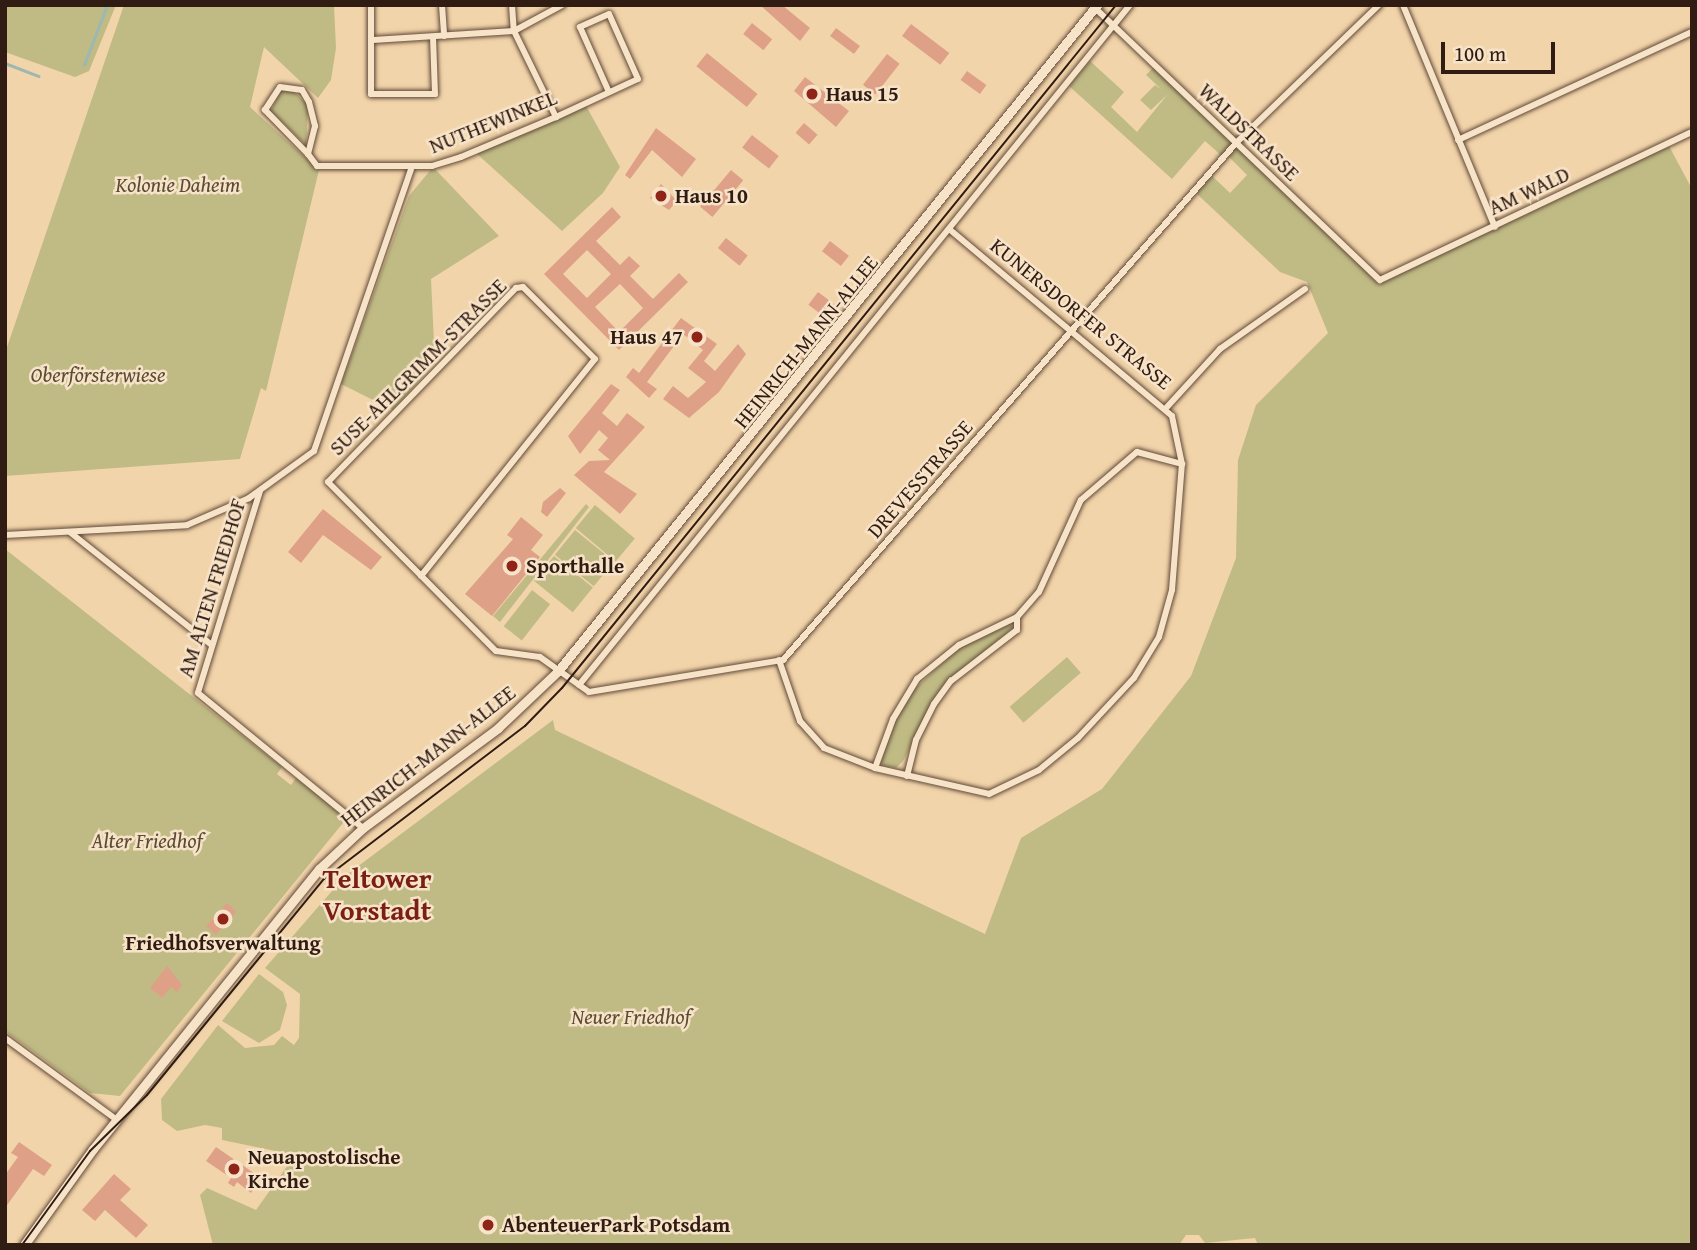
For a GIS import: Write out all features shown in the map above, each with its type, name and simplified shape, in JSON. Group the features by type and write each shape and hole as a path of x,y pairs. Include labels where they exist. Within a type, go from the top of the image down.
{"main road":[{"name":"HEINRICH-MANN-ALLEE","path":"24,1245 117,1119 302,888 363,828 498,728 558,671 1095,6"}],"street":[{"path":"371,5 371,94 435,94 433,37"},
{"path":"442,5 444,36"},
{"path":"512,5 514,31 555,117"},
{"path":"373,40 514,31 562,5"},
{"name":"HEINRICH-MANN-ALLEE","path":"579,685 1130,5"},
{"name":"DREVESSTRASSE","path":"779,660 1074,331 1236,143 1379,5"},
{"path":"1403,5 1495,227"},
{"name":"WALDSTRASSE","path":"1095,6 1380,280"},
{"name":"NUTHEWINKEL","path":"308,154 315,126 309,102 302,90 280,87 265,110 308,154 327,169 411,169 461,157 555,117 610,92 638,79 609,14 580,27 610,92"},
{"path":"1458,139 1692,33"},
{"name":"AM WALD","path":"1380,280 1692,132"},
{"path":"5,535 187,525 261,491 314,452 411,169"},
{"name":"KUNERSDORFER STRASSE","path":"779,660 808,734 830,751 875,768 980,794 1006,790 1078,738 1134,678 1159,637 1171,598 1182,464 1167,407 950,229"},
{"name":"SUSE-AHLGRIMM-STRASSE","path":"523,287 594,355 593,364 421,576 328,482 516,288 523,287"},
{"path":"1167,407 1220,349 1305,289"},
{"path":"875,768 893,719 917,679 958,645 1017,617 1046,583 1077,505 1122,461 1147,452 1182,464"},
{"name":"AM ALTEN FRIEDHOF","path":"261,491 198,693 363,828"},
{"path":"71,533 212,645"},
{"path":"421,576 496,651 540,657 579,685 597,693 779,660"},
{"path":"907,776 916,740 934,704 951,681 1017,629 1017,617"},
{"path":"5,1038 117,1119"}],"green space":[{"path":"5,5 116,5 89,71 75,77 5,52"},
{"name":"Kolonie Daheim","path":"124,5 334,5 336,48 331,80 318,98 264,47 250,107 319,170 266,391 261,388 240,459 5,476 5,353"},
{"path":"1090,61 1124,92 1111,107 1137,132 1167,95 1151,110 1140,100 1155,85 1161,89 1146,75 1154,67 1235,143 1223,157 1205,141 1172,179 1069,86"},
{"path":"291,89 308,105 306,145 271,111 280,91"},
{"path":"585,104 620,167 603,193 562,231 476,153"},
{"name":"Neuer Friedhof","path":"1237,145 1378,283 1669,146 1692,189 1692,1245 1258,1245 1255,1238 1205,1243 1199,1235 1186,1235 1179,1245 213,1245 200,1195 207,1188 256,1210 295,1155 222,1140 222,1128 205,1125 177,1131 162,1120 161,1099 218,1025 245,1048 274,1045 282,1036 294,1045 299,1038 300,994 265,968 345,876 553,720 555,730 985,934 1021,838 1102,789 1191,676 1236,558 1238,460 1256,405 1328,333 1307,282 1280,272 1196,193 1211,175 1230,193 1247,175 1228,156"},
{"path":"433,167 499,236 431,279 435,363 393,410 341,384 409,196"},
{"path":"586,504 589,507 500,622 493,616"},
{"path":"595,505 635,538 616,561 576,528"},
{"path":"575,530 614,561 594,586 555,555"},
{"name":"Alter Friedhof","path":"5,549 282,767 277,774 282,778 291,785 296,778 347,818 120,1096 90,1093 5,1031"},
{"path":"554,556 593,587 573,612 534,581"},
{"path":"532,590 550,604 522,640 504,626"},
{"path":"1009,623 1013,628 947,681 903,761 896,768 884,766 880,761 894,721 911,692 959,648"},
{"path":"1067,657 1081,673 1023,723 1010,707"},
{"path":"259,974 283,992 287,1005 280,1030 259,1043 222,1021"}],"building":[{"path":"760,5 782,5 810,28 800,41"},
{"path":"752,23 772,39 763,50 743,34"},
{"path":"911,24 949,53 940,65 902,36"},
{"path":"836,28 860,46 854,54 830,36"},
{"path":"707,53 758,94 747,107 696,66"},
{"path":"887,54 900,64 876,95 863,85"},
{"path":"967,71 986,85 980,94 961,80"},
{"path":"805,77 849,111 836,127 794,91"},
{"path":"804,123 818,135 809,145 795,133"},
{"path":"656,128 696,159 682,177 652,150 630,179 625,175"},
{"path":"752,135 779,156 769,169 742,148"},
{"path":"731,170 743,180 712,217 700,207"},
{"name":"Haus 10","path":"661,184 677,201 669,210 650,198"},
{"path":"612,207 621,217 596,241 620,265 629,256 640,266 630,276 653,299 679,273 688,282 619,350 544,274","holes":["587,250 611,274 587,298 563,274","620,284 643,308 619,332 595,307"]},
{"path":"726,238 748,256 740,266 718,248"},
{"path":"830,241 849,256 841,266 822,251"},
{"path":"818,292 834,304 824,317 808,305"},
{"path":"681,318 717,344 704,361 715,371 738,344 746,354 719,392 689,418 663,399 673,386 688,398 706,382 688,368 703,350 683,334 647,382 657,389 649,398 626,377 633,368 639,373"},
{"path":"611,384 620,390 602,413 617,426 627,413 645,427 604,472 637,494 620,514 574,475 589,461 610,460 598,450 608,438 599,430 580,454 568,436"},
{"path":"560,488 566,493 547,517 541,512 543,502"},
{"path":"323,509 382,557 371,570 323,535 301,563 288,552"},
{"name":"Sporthalle","path":"521,517 543,535 531,550 540,557 492,616 465,594 513,539 507,535"},
{"name":"Friedhofsverwaltung","path":"227,903 237,912 216,935 206,926"},
{"path":"167,966 182,985 177,992 171,987 162,998 150,988"},
{"path":"19,1142 52,1165 44,1176 33,1169 5,1208 5,1175 18,1157 11,1153"},
{"name":"Neuapostolische Kirche","path":"216,1147 261,1178 251,1193 237,1182 234,1187 228,1183 231,1178 206,1161"},
{"path":"114,1174 131,1189 120,1200 148,1225 136,1238 105,1210 95,1221 82,1210"}],"waterway":[{"path":"84,65 107,5"},
{"path":"5,63 39,76"}],"tram line":[{"path":"22,1245 90,1151 147,1095 324,879 525,726 562,688 1116,5"}],"place":[{"name":"Haus 15","path":"812,94"},
{"name":"Haus 10","path":"661,196"},
{"name":"Haus 47","path":"697,337"},
{"name":"Sporthalle","path":"512,566"},
{"name":"Friedhofsverwaltung","path":"223,919"},
{"name":"Neuapostolische Kirche","path":"234,1169"},
{"name":"AbenteuerPark Potsdam","path":"488,1225"}],"district":[{"name":"Teltower Vorstadt","path":"377,894"}],"park label":[{"name":"Oberförsterwiese","path":"98,375"}]}
